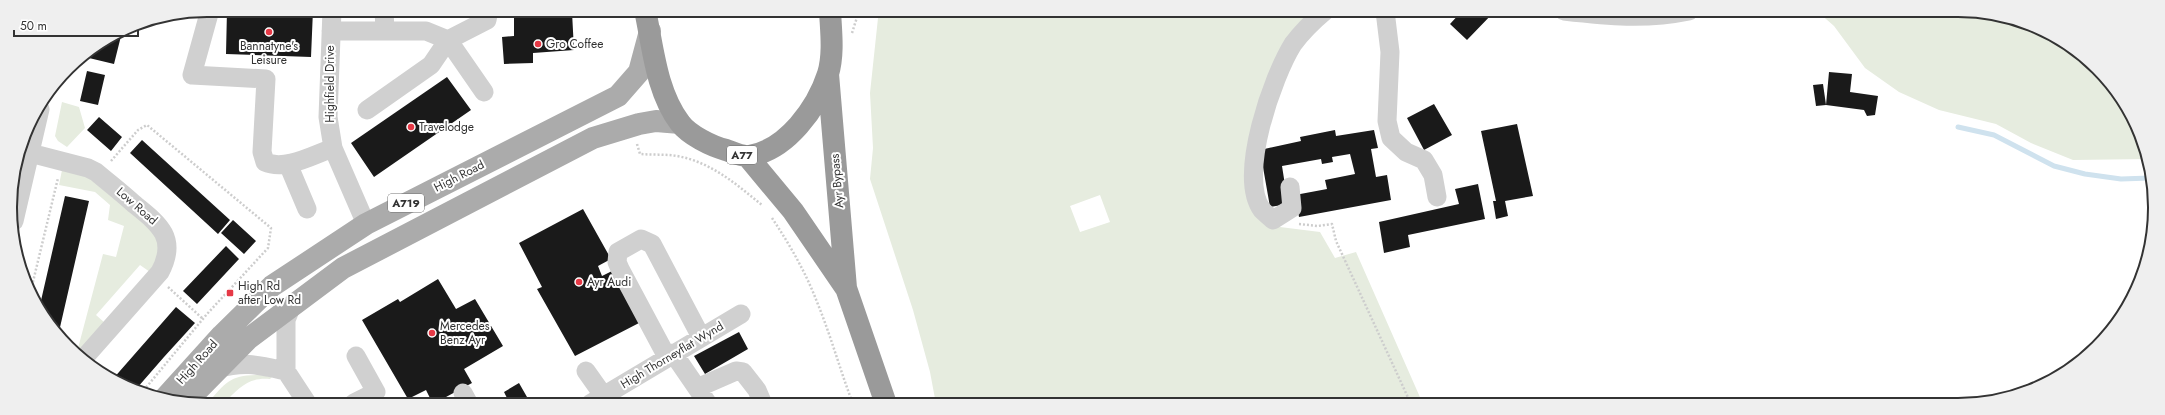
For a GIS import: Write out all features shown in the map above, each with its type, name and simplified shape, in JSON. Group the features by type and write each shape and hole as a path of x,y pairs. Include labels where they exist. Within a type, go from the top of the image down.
{"highway":[{"name":"A77","path":"647,21 659,82 680,123 710,145 748,157 772,148 792,132 817,97 828,73 832,40 830,17"},
{"name":"Ayr Bypass","path":"828,73 846,288 884,398"},
{"name":"Ayr Bypass","path":"748,157 793,211 846,288"}],"main road":[{"name":"High Road","path":"169,394 222,335 272,286 366,224 618,96 639,72 647,21"},
{"name":"High Road","path":"191,397 217,369 248,339 343,268 593,138 632,126 656,121 680,123"}],"street":[{"path":"208,17 192,75 266,79 262,152 265,162 273,166 288,164 333,148"},
{"name":"Highfield Drive","path":"332,17 328,117 333,148 366,224"},
{"path":"384,17 384,31"},
{"path":"367,110 431,64 448,40 486,20 487,17"},
{"path":"1290,187 1292,208 1273,220 1261,209 1257,196 1253,164 1257,140 1270,97 1287,56 1304,31 1318,17"},
{"path":"1386,17 1390,52 1388,121 1391,138 1406,152 1424,160 1433,175 1436,197"},
{"path":"1626,17 1650,17"},
{"path":"331,31 426,31 448,40 484,92"},
{"path":"17,208 37,124"},
{"name":"Low Road","path":"30,153 88,168 99,174 157,222 163,230 167,248 164,265 87,355"},
{"path":"288,164 307,209"},
{"path":"701,337 652,244 642,239 618,252 617,262 620,269 670,355 704,398"},
{"path":"292,305 286,320 286,371 304,398"},
{"name":"High Thorneyflat Wynd","path":"599,398 741,314"},
{"path":"356,356 376,392 365,398"},
{"path":"217,369 237,363 258,364 286,371"},
{"name":"High Thorneyflat Wynd","path":"586,371 595,398"},
{"path":"697,388 736,371 743,372 757,390 760,398"}],"path":[{"path":"852,38 857,17"},
{"path":"99,174 138,130 147,126 271,228 268,248 203,319 146,388"},
{"path":"632,126 640,154 677,156 706,165 733,180 766,209"},
{"path":"33,284 61,161"},
{"path":"770,215 792,248 817,302 839,369 851,398"},
{"path":"1273,220 1318,226 1332,224 1336,241 1407,398"},
{"path":"155,276 203,319"}],"shaded area":[{"path":"879,17 1313,17 1247,164 1246,183 1248,197 1250,203 1265,225 1320,232 1335,258 1356,252 1420,398 935,398 930,372 913,310 870,179 873,148 870,93","holes":["1100,195 1110,222 1080,232 1070,206"]},
{"path":"1824,17 1970,17 2007,23 2019,27 2042,37 2063,49 2083,64 2101,82 2116,102 2128,123 2142,159 2073,160 2031,143 1996,124 1939,110 1899,92 1865,68 1834,26"},
{"path":"62,102 79,107 85,128 67,147 58,141 55,136"},
{"path":"62,170 88,177 152,230 156,236 159,247 150,272 140,265 96,315 105,323 80,349 78,347 103,254 116,257 124,226 108,220 110,205 95,192 59,185"},
{"path":"250,375 272,377 270,379 250,382 239,388 229,398 213,398 224,385 230,381 235,378"}],"building":[{"name":"Bannatyne's Leisure","path":"227,17 313,17 311,57 226,54"},
{"name":"Gro Coffee","path":"514,17 572,17 574,50 533,53 533,63 504,64 502,37 514,36"},
{"path":"1456,17 1489,17 1467,40 1450,24"},
{"path":"120,38 114,64 89,58"},
{"path":"87,71 105,75 98,105 80,101"},
{"path":"1829,72 1852,74 1850,92 1878,96 1875,115 1867,116 1864,110 1826,105"},
{"name":"Travelodge","path":"447,77 471,110 374,177 351,143"},
{"path":"1823,84 1826,105 1816,106 1813,85"},
{"path":"1434,104 1452,135 1424,150 1407,118"},
{"path":"99,117 122,137 111,151 87,130"},
{"path":"1517,124 1533,196 1505,201 1508,216 1496,219 1493,201 1496,201 1481,131"},
{"path":"1335,130 1336,136 1374,130 1378,148 1371,149 1376,177 1387,175 1391,200 1299,217 1295,195 1327,189 1325,180 1355,174 1350,154 1332,157 1333,162 1322,164 1321,159 1282,166 1288,204 1270,207 1260,150 1301,141 1300,137"},
{"path":"142,140 230,220 218,234 130,153"},
{"path":"1478,184 1485,219 1408,235 1410,247 1384,253 1379,222 1459,204 1455,189"},
{"path":"65,196 89,201 60,328 41,300"},
{"name":"Ayr Audi","path":"583,209 611,259 598,266 602,276 612,271 639,323 575,356 537,289 542,287 519,243"},
{"path":"233,220 256,241 244,254 221,233"},
{"path":"226,246 239,259 197,304 183,291"},
{"name":"Mercedes Benz Ayr","path":"438,279 456,309 475,299 503,346 464,369 472,383 444,398 430,398 426,390 407,398 362,320 398,299 400,302"},
{"path":"176,307 195,323 140,385 117,375"},
{"path":"739,332 748,349 705,374 694,356"},
{"path":"519,383 528,398 507,398 504,392"}],"waterway":[{"path":"1958,127 1994,135 2054,166 2085,174 2121,179 2145,178"}],"place":[{"name":"Bannatyne's Leisure","path":"269,32"},
{"name":"Gro Coffee","path":"538,44"},
{"name":"Travelodge","path":"411,127"},
{"name":"Ayr Audi","path":"579,282"},
{"name":"High Rd after Low Rd","path":"230,293"},
{"name":"Mercedes Benz Ayr","path":"432,333"}]}
